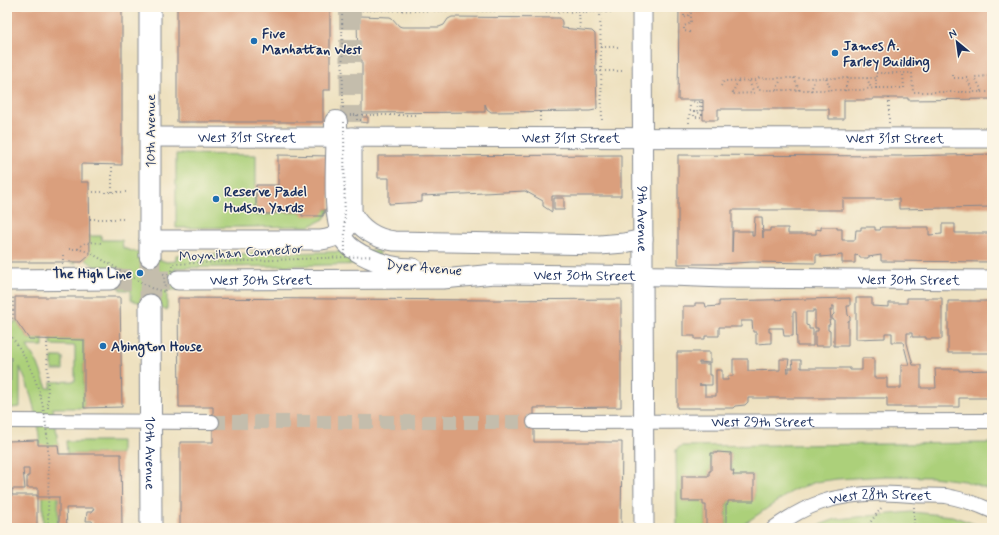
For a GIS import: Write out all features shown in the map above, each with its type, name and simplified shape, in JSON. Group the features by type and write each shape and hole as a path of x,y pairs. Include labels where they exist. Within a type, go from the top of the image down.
{"main road":[{"name":"10th Avenue","path":"149,248 150,7"},
{"name":"9th Avenue","path":"642,7 644,528"},
{"name":"West 31st Street","path":"150,138 347,122 643,138 992,138"},
{"path":"149,248 321,240 333,238 341,234 350,223 352,213 347,122"},
{"name":"Dyer Avenue","path":"347,122 336,216 341,234 351,248 380,264 403,268 444,269 494,274"},
{"path":"352,213 367,232 383,240 394,241 600,245 624,243 643,239"},
{"name":"West 30th Street","path":"164,292 443,279 494,274 992,280"},
{"path":"10,286 110,279"},
{"name":"10th Avenue","path":"151,528 151,421 164,292"}],"street":[{"path":"7,421 212,422"},
{"name":"West 29th Street","path":"534,422 992,421"},
{"name":"West 28th Street","path":"774,528 801,511 830,500 848,496 892,494 945,496 972,502 992,510"}],"path":[{"path":"545,7 551,11"},
{"path":"684,7 684,18 691,14"},
{"path":"345,257 347,122 342,8 621,12"},
{"path":"690,32 684,31 684,26 692,23 692,9"},
{"path":"580,11 580,30"},
{"path":"600,11 602,124"},
{"path":"600,47 621,47"},
{"path":"596,71 622,71"},
{"path":"876,88 876,73 912,72 913,92 945,90 992,92"},
{"path":"755,80 759,90 862,90 871,88 904,88 903,73"},
{"path":"952,75 953,78 966,78 973,92"},
{"path":"982,92 975,77 992,76"},
{"path":"721,86 724,81 755,80 759,78 876,78"},
{"path":"776,90 781,78"},
{"path":"794,78 799,90"},
{"path":"811,91 815,78"},
{"path":"826,78 831,90"},
{"path":"845,90 848,78"},
{"path":"868,78 871,88"},
{"path":"738,81 732,94 754,94 749,80"},
{"path":"889,98 889,124"},
{"path":"689,124 690,103 697,102 697,113 700,113 700,102 702,102 702,117 694,117 694,111 690,111"},
{"path":"540,112 540,124"},
{"path":"347,122 415,114 415,125"},
{"path":"112,165 112,192"},
{"path":"90,192 126,192"},
{"path":"90,219 126,219"},
{"path":"78,249 81,244 85,243 102,243"},
{"path":"69,249 78,249 94,254 151,288 164,292"},
{"path":"63,255 63,268"},
{"name":"Moynihan Connector","path":"164,292 164,274 172,274 172,264 373,256"},
{"path":"10,286 13,317 10,322"},
{"path":"7,331 19,347 28,363 39,389 45,413 48,447 48,528"},
{"path":"47,339 48,407"},
{"path":"866,528 892,494"},
{"path":"913,495 914,528"}],"green space":[{"name":"Reserve Padel Hudson Yards","path":"176,154 256,155 256,214 275,214 275,212 323,213 325,210 330,209 324,219 310,226 176,228"},
{"name":"The High Line","path":"7,236 101,236 102,240 122,240 123,248 167,262 176,261 176,255 379,251 379,264 175,268 175,271 178,271 178,290 167,290 167,310 131,300 131,290 120,290 120,288 79,254 75,264"},
{"path":"7,318 11,323 15,323 15,319 29,339 43,339 43,346 27,346 38,364 47,388 51,388 51,382 75,381 75,346 51,345 51,339 84,340 84,408 53,408 58,442 58,528 43,528 40,441 34,407 20,367 20,407 11,408 11,357 7,356"},
{"path":"52,357 63,357 63,370 52,370"},
{"path":"66,441 121,441 121,454 67,454"},
{"path":"992,443 992,490 964,481 932,477 887,476 837,479 816,482 794,490 738,528 677,528 676,450 681,446","holes":["711,453 731,453 731,471 733,471 733,475 754,475 754,500 728,501 728,504 726,505 726,526 706,526 706,505 703,501 682,501 682,476 709,476 709,471 711,471"]},
{"path":"912,512 952,516 986,528 811,528 836,519"}],"building":[{"path":"7,7 122,7 122,165 81,164 81,182 89,182 90,255 82,262 7,262"},
{"name":"Five Manhattan West","path":"177,7 330,7 330,90 323,90 323,122 177,122"},
{"name":"James A. Farley Building","path":"679,7 992,7 992,99 908,100 908,98 873,98 873,100 844,100 844,119 829,119 829,109 718,109 718,120 703,120 703,100 678,100"},
{"path":"360,16 390,17 402,27 439,27 444,25 448,19 452,17 560,18 562,28 592,31 595,34 597,108 590,111 491,112 487,109 485,104 485,112 362,113 362,60 358,59 357,20"},
{"path":"361,117 368,117 368,123 361,122"},
{"path":"992,154 992,207 899,209 899,199 843,199 843,210 732,210 732,252 733,231 752,231 752,236 754,236 755,217 762,217 763,238 763,231 770,231 770,228 788,228 788,234 816,234 816,229 821,230 821,227 837,227 837,229 842,229 842,240 855,240 856,230 861,230 861,227 875,227 875,230 880,230 881,227 929,227 929,235 942,234 942,224 955,224 955,233 992,233 992,262 881,261 881,255 860,258 860,256 855,255 855,263 842,263 842,255 821,257 821,255 816,255 816,263 752,262 678,264 678,155 899,156"},
{"path":"278,155 330,156 330,209 325,209 323,216 302,216 302,212 256,214 256,185 278,185"},
{"path":"621,155 621,196 552,196 552,212 543,206 543,201 525,191 422,196 422,202 389,204 389,178 378,178 378,156"},
{"path":"554,198 564,198 564,210 554,210"},
{"name":"Abington House","path":"15,297 120,297 122,407 84,408 84,340 29,339 15,319"},
{"path":"178,298 494,300 621,299 621,407 534,408 534,442 622,442 621,528 180,528 180,442 213,442 213,407 179,407"},
{"path":"850,298 850,306 847,306 848,315 850,317 850,320 848,321 848,346 834,346 834,320 832,319 832,316 834,314 834,306 832,306 832,310 830,310 831,320 829,320 830,325 828,325 828,330 830,331 830,346 815,346 815,331 818,331 818,328 815,328 815,310 813,310 813,312 806,312 806,325 809,326 809,329 813,329 813,346 797,346 796,312 793,312 793,336 784,336 783,328 769,328 769,332 771,332 771,343 756,344 756,332 753,332 752,321 741,321 741,327 719,327 719,336 705,336 705,339 695,339 695,336 683,336 683,306 695,306 695,303 705,303 706,307 719,306 719,301"},
{"path":"856,298 872,298 872,306 889,307 889,303 907,303 907,298 942,298 942,339 912,337 912,333 907,333 907,343 913,365 921,365 921,388 936,388 935,369 959,369 959,371 992,370 992,398 959,398 959,407 887,407 887,398 748,398 748,402 745,405 735,406 733,408 677,408 677,352 710,352 710,363 699,362 699,364 709,364 709,375 712,375 712,385 705,385 705,396 716,396 716,370 722,370 722,380 728,380 728,376 733,376 733,359 748,359 748,371 780,370 780,359 789,359 787,372 789,372 789,368 793,368 792,360 801,360 801,368 850,368 850,370 862,370 862,358 874,358 874,378 887,378 887,388 901,388 901,365 909,365 903,342 892,342 892,333 885,333 885,338 856,339"},
{"path":"948,301 992,301 992,353 948,353"},
{"path":"7,356 11,357 11,408 7,408"},
{"path":"38,440 38,445 58,445 59,454 121,454 122,528 87,528 87,525 92,525 93,523 92,521 86,521 87,512 92,512 94,508 66,508 67,528 59,528 59,497 38,497 38,488 27,488 27,476 29,476 29,469 23,469 25,489 12,489 12,495 37,495 37,528 7,528 7,441"},
{"path":"711,453 731,453 731,471 734,471 733,475 754,475 754,501 728,501 728,504 726,505 726,526 706,526 706,505 703,505 703,501 682,501 682,476 709,476 709,471 711,471"}],"tunnel":[{"path":"350,7 351,122"},
{"path":"150,256 150,305"},
{"path":"110,279 150,280"},
{"path":"150,280 178,280"},
{"path":"212,422 534,422"}],"place":[{"name":"Five Manhattan West","path":"254,41"},
{"name":"James A. Farley Building","path":"835,53"},
{"name":"Reserve Padel Hudson Yards","path":"216,199"},
{"name":"The High Line","path":"140,273"},
{"name":"Abington House","path":"103,346"}]}
